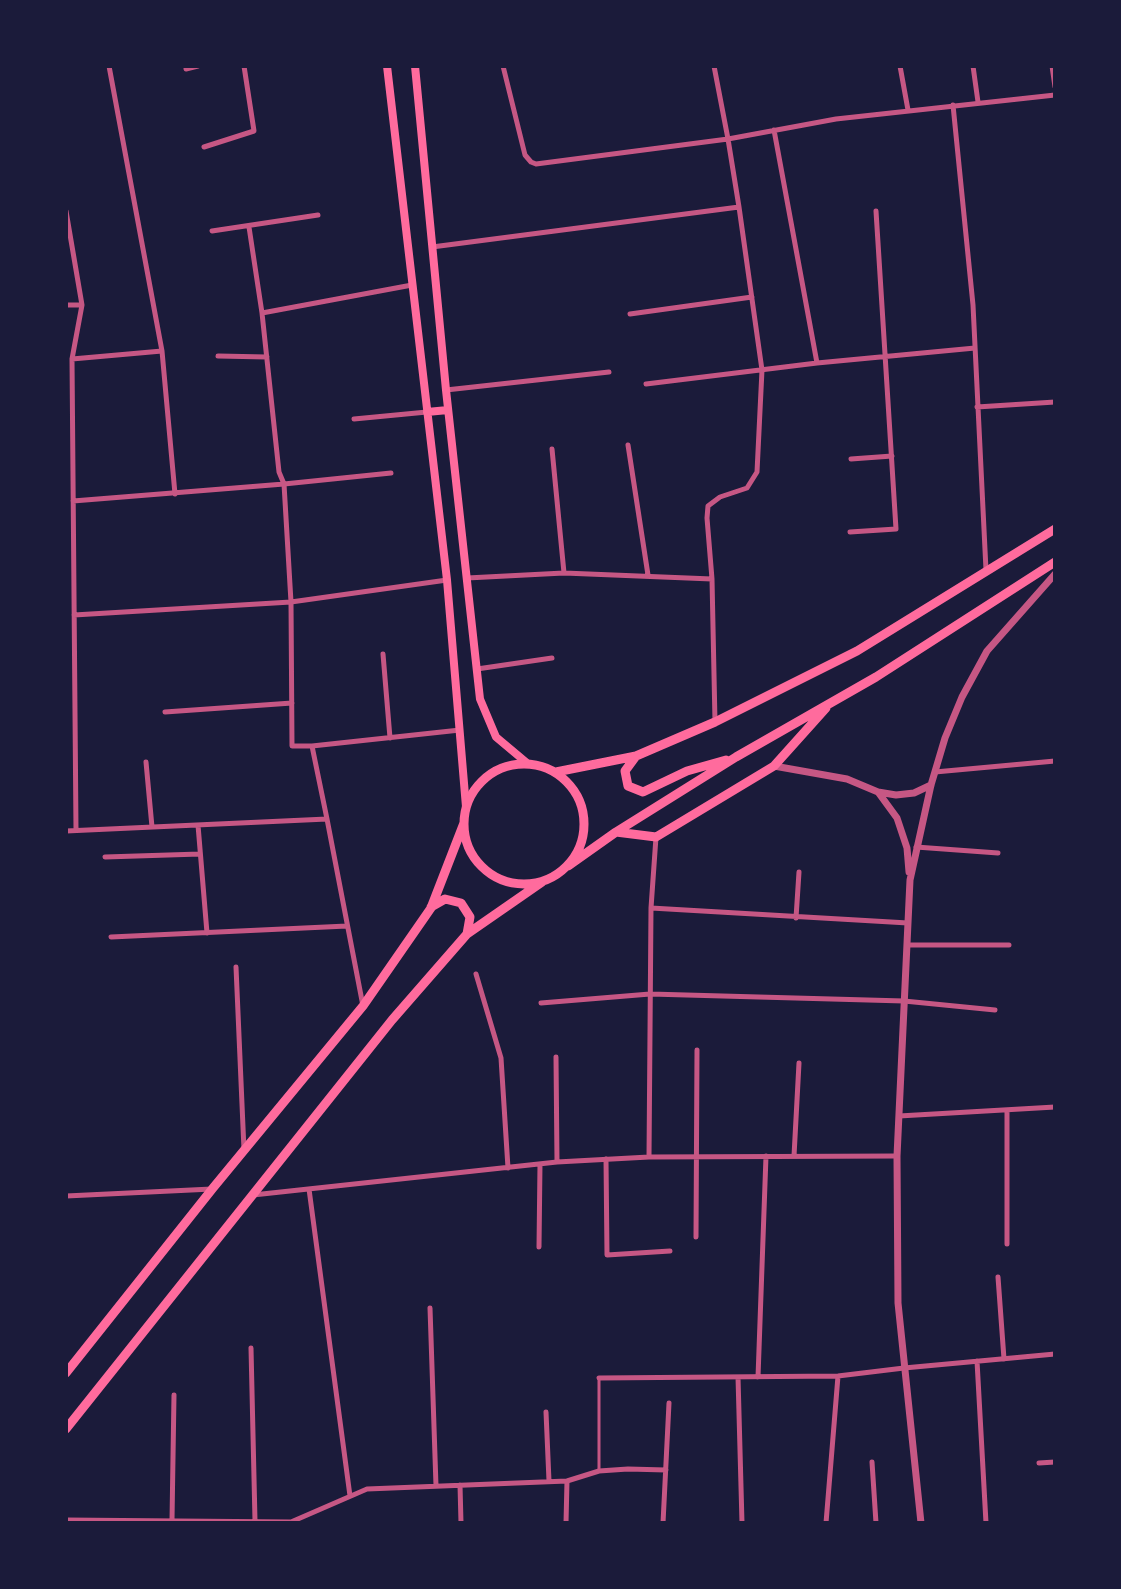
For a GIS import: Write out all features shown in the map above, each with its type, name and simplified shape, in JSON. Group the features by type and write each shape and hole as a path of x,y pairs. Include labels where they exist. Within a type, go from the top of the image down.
{"main road":[{"path":"66,1372 363,1006 431,908 464,823 466,807 461,730 447,580 387,66"},
{"path":"415,66 448,410 480,699 496,737 527,763"},
{"path":"427,412 448,410"},
{"path":"556,772 636,756 715,722 857,651 1055,529"},
{"path":"66,1429 392,1020 467,934 542,882 556,876 616,832 736,757 876,677 1055,562"},
{"path":"616,832 656,837 774,766 833,702"},
{"path":"636,756 625,771 628,786 643,792 687,771 736,757"},
{"path":"466,807 472,792 482,780 503,767 527,763 556,772 577,794 583,809 585,824 583,839 577,854 568,866"},
{"path":"464,823 466,839 472,854 482,867 495,877 510,883 526,885 542,882"},
{"path":"431,908 445,899 461,903 470,917 467,934"}],"street":[{"path":"109,66 162,351 175,494"},
{"path":"186,69 198,66"},
{"path":"204,147 254,131 244,66"},
{"path":"503,66 525,155 536,164 728,139 836,119 1055,94"},
{"path":"714,66 739,207 762,370 757,472 747,488 720,497 708,506 715,722"},
{"path":"900,66 908,110"},
{"path":"973,66 978,102"},
{"path":"1052,66 1055,87"},
{"path":"953,105 973,305 986,570"},
{"path":"774,130 817,363"},
{"path":"432,247 739,207"},
{"path":"66,211 82,305 69,377 69,452 73,501 76,830"},
{"path":"850,532 896,529 876,211"},
{"path":"212,231 318,215"},
{"path":"249,226 262,313 279,472 284,484 291,602 292,746 312,746 461,730"},
{"path":"262,313 412,285"},
{"path":"630,314 752,297"},
{"path":"66,305 82,305"},
{"path":"646,384 817,363 975,348"},
{"path":"72,359 162,351"},
{"path":"218,356 267,357"},
{"path":"446,390 609,372"},
{"path":"977,407 1055,402"},
{"path":"354,419 427,412"},
{"path":"628,445 648,575"},
{"path":"552,449 564,573"},
{"path":"851,459 892,456"},
{"path":"73,501 175,494 391,472"},
{"path":"467,578 564,573 712,579"},
{"path":"921,1523 898,1303 897,1156 910,880 931,785 945,738 962,697 987,651 1055,574"},
{"path":"74,615 291,602 447,580"},
{"path":"383,654 390,738"},
{"path":"477,669 552,658"},
{"path":"66,691 75,691"},
{"path":"165,711 292,703"},
{"path":"312,746 363,1006"},
{"path":"935,772 1055,761"},
{"path":"146,762 152,827"},
{"path":"774,766 847,779 878,792 896,795 914,793 931,785"},
{"path":"878,792 897,818 907,848 910,880"},
{"path":"66,831 327,819"},
{"path":"198,825 207,933"},
{"path":"649,1156 651,908 656,837"},
{"path":"916,847 998,853"},
{"path":"105,857 200,854"},
{"path":"796,918 799,872"},
{"path":"651,908 908,923"},
{"path":"111,937 347,926"},
{"path":"907,945 1009,945"},
{"path":"236,967 244,1152"},
{"path":"476,974 501,1058 508,1168"},
{"path":"541,1003 650,994 904,1000 995,1010"},
{"path":"696,1238 697,1050"},
{"path":"556,1057 556,1162"},
{"path":"794,1156 799,1063"},
{"path":"899,1116 1055,1107"},
{"path":"1007,1110 1007,1244"},
{"path":"253,1195 556,1162 649,1156 897,1156"},
{"path":"758,1377 766,1156"},
{"path":"606,1159 607,1255 670,1251"},
{"path":"539,1247 540,1164"},
{"path":"66,1196 213,1188"},
{"path":"309,1189 350,1496"},
{"path":"998,1277 1004,1359"},
{"path":"430,1308 436,1486"},
{"path":"251,1348 255,1521"},
{"path":"599,1378 838,1376 1055,1354"},
{"path":"977,1361 986,1523"},
{"path":"826,1523 838,1376"},
{"path":"738,1377 742,1523"},
{"path":"172,1520 174,1395"},
{"path":"663,1523 669,1403"},
{"path":"546,1412 549,1482"},
{"path":"872,1462 876,1523"},
{"path":"1039,1463 1055,1462"},
{"path":"70,1521 291,1522 367,1489 567,1481 599,1471 666,1470"},
{"path":"566,1523 567,1481"},
{"path":"460,1485 460,1523"}],"lane":[{"path":"599,1378 599,1471"}]}
